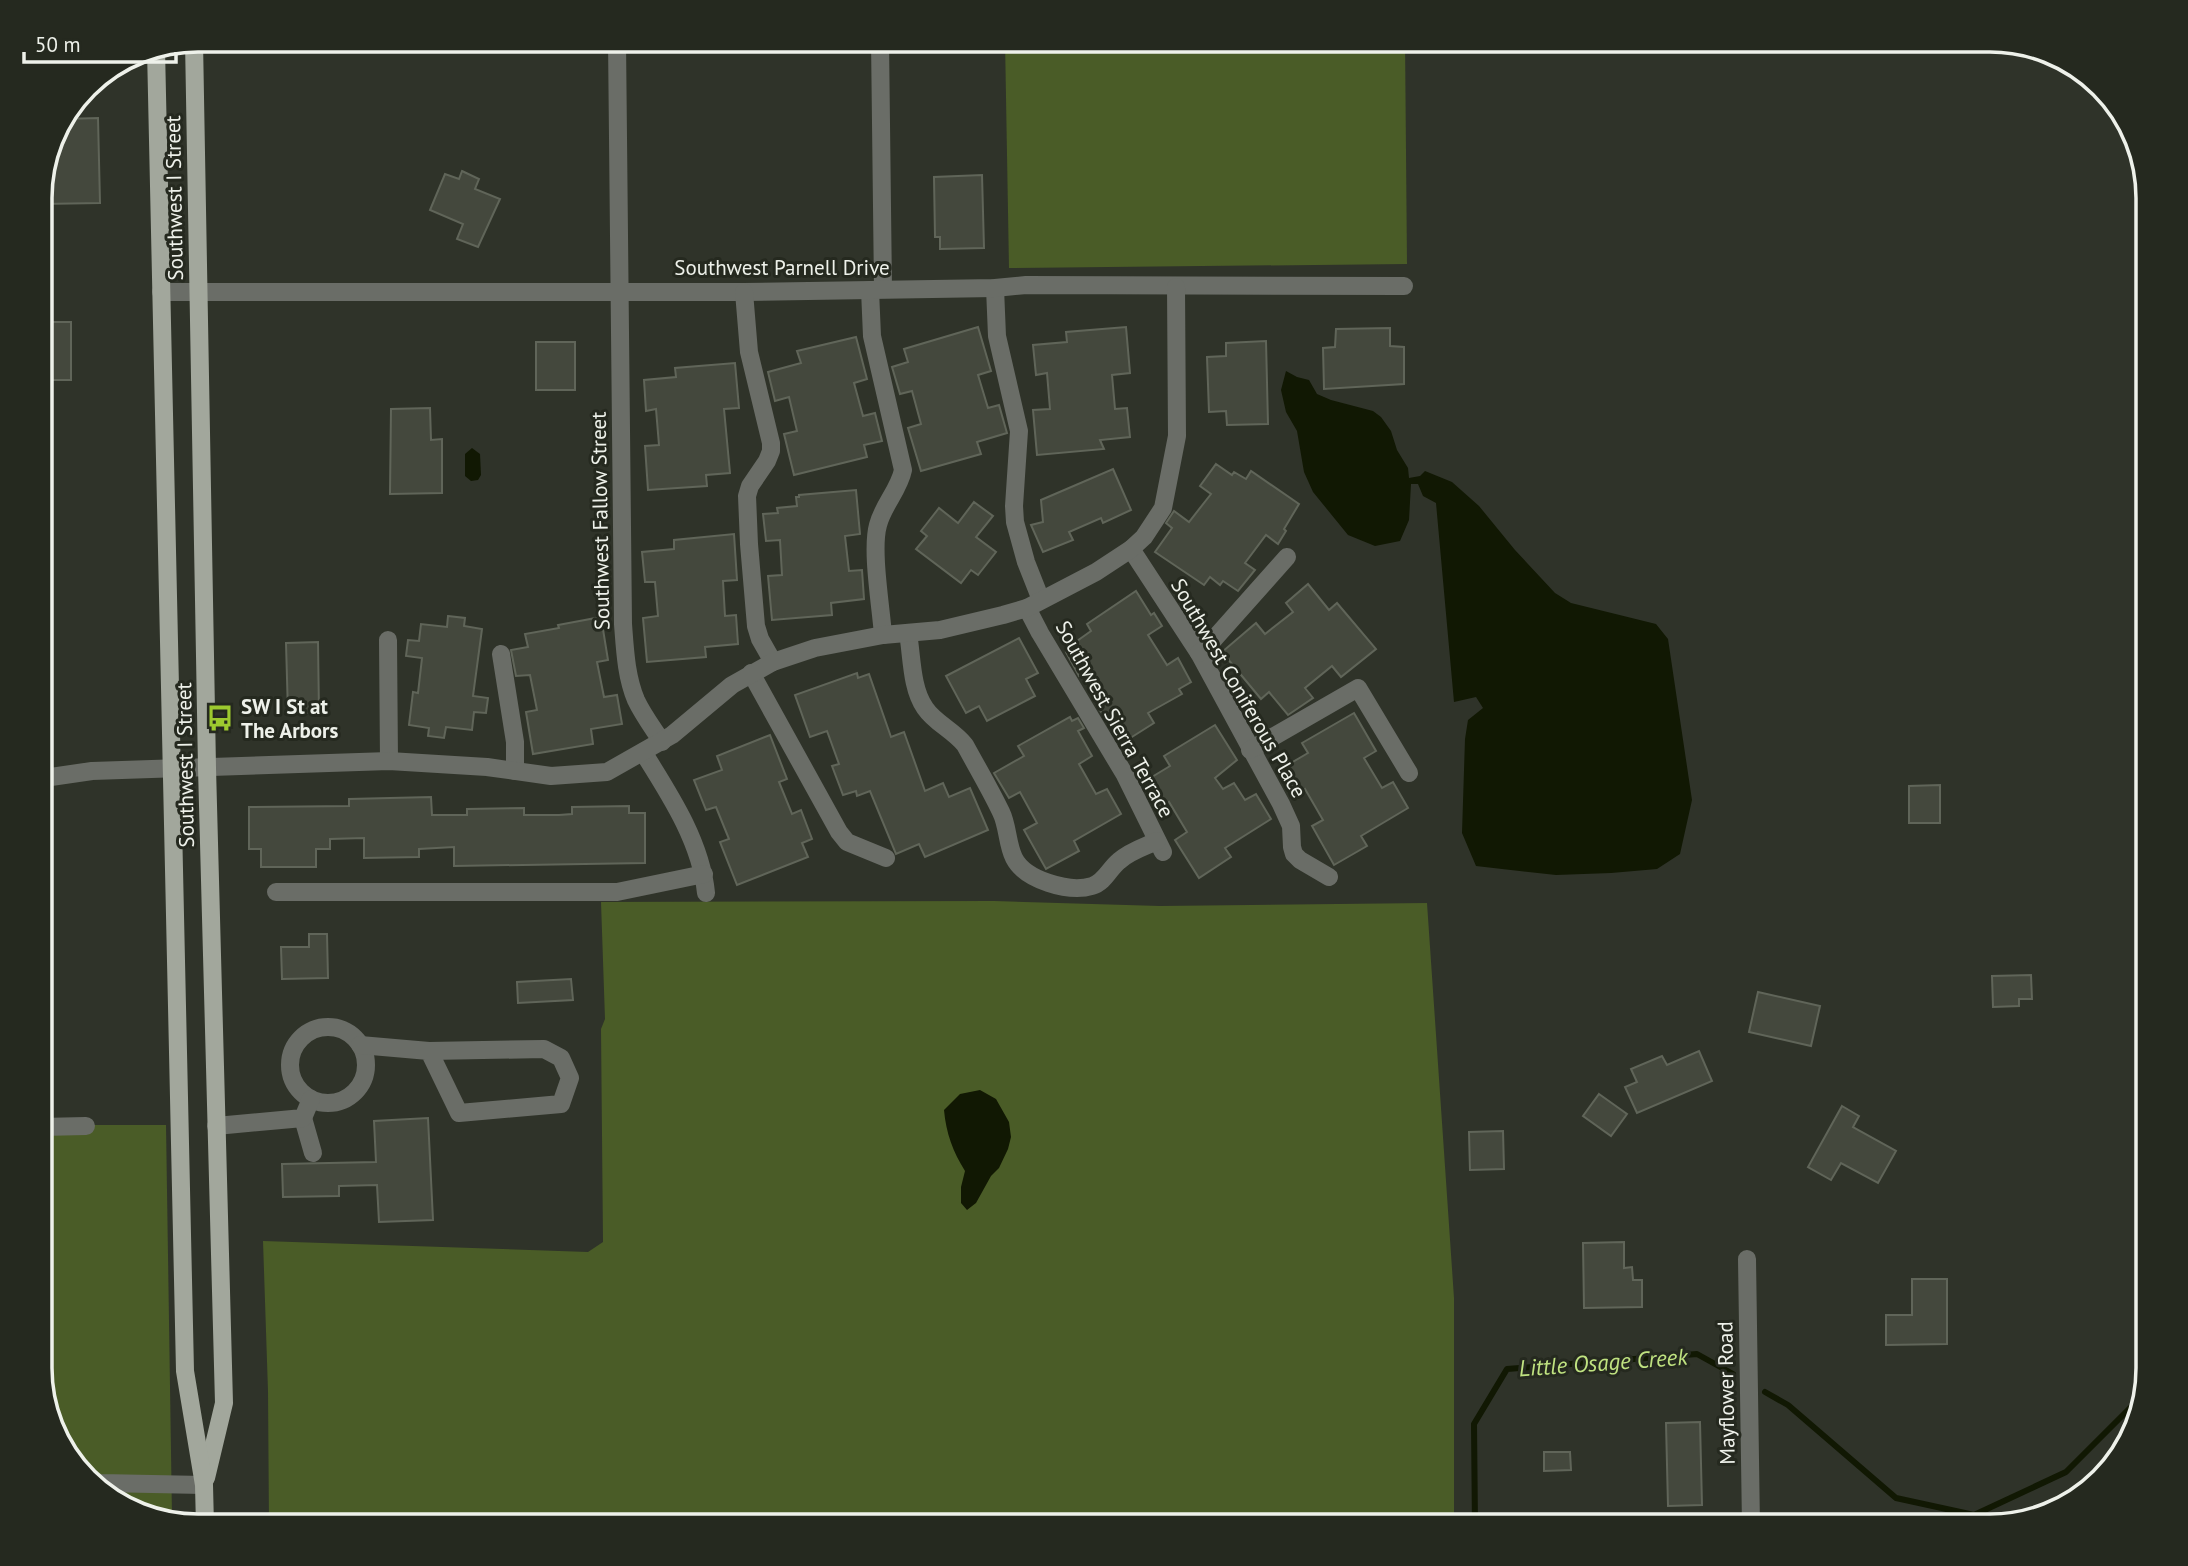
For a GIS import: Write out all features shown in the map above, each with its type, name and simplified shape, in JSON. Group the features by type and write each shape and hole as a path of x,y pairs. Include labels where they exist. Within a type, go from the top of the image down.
{"main road":[{"name":"Southwest I Street","path":"194,53 207,768 223,1403 204,1485"},
{"name":"Southwest I Street","path":"156,59 185,1371 204,1485 205,1514"}],"street":[{"name":"Southwest Fallow Street","path":"617,52 625,658 637,702 662,742"},
{"path":"880,52 877,290 872,336 903,470 877,528 876,554 884,635"},
{"name":"Southwest Parnell Drive","path":"161,292 744,292 995,288 1026,285 1404,286"},
{"path":"53,777 92,771 389,761 551,776 607,772 662,742 732,685 773,662 816,648 884,635 940,630 1003,615 1034,604 1096,572 1131,549 1144,537 1163,508 1177,436 1176,287"},
{"name":"Southwest Sierra Terrace","path":"908,633 917,690 923,707 965,745 1003,815 1013,857 1025,871 1058,886 1091,886 1103,880 1121,859 1160,846 1125,775 1040,633 1015,522 1013,506 1019,431 997,336 995,288"},
{"path":"744,292 749,352 771,451 747,496 749,544 756,626 773,662"},
{"name":"Southwest Coniferous Place","path":"1131,549 1199,653 1291,826 1294,853 1300,860 1329,877"},
{"path":"1199,653 1287,557"},
{"path":"388,640 389,761"},
{"path":"501,654 516,741 515,771"},
{"path":"751,673 839,832 848,842 886,858"},
{"path":"1250,750 1358,688 1409,773"},
{"path":"643,752 669,792 700,859 706,893"},
{"path":"276,892 617,892 704,874"},
{"path":"330,1027 353,1036 360,1045 366,1070 354,1093 343,1100 330,1103 311,1099 297,1087 289,1064 298,1041 307,1033 330,1027"},
{"path":"360,1045 429,1051 544,1049 561,1058 570,1078 561,1104 459,1113 429,1051"},
{"path":"311,1099 303,1118 313,1153"},
{"path":"216,1126 303,1118"},
{"path":"53,1127 86,1126"},
{"name":"Mayflower Road","path":"1747,1259 1751,1514"},
{"path":"110,1483 204,1485"}],"green space":[{"path":"1005,52 1405,52 1407,264 1009,268"},
{"path":"994,901 1160,906 1427,903 1454,1298 1454,1514 269,1514 263,1241 588,1252 603,1242 601,1029 605,1019 601,902"},
{"path":"53,1125 166,1125 172,1511 152,1506 126,1494 95,1471 77,1449 68,1432 57,1405 53,1377"}],"shaded area":[{"path":"1286,371 1309,380 1317,394 1373,411 1381,417 1391,431 1397,450 1408,468 1409,478 1420,476 1425,471 1452,482 1479,506 1555,593 1571,603 1656,624 1668,639 1692,800 1680,854 1657,869 1611,873 1556,875 1476,866 1462,833 1465,739 1468,720 1483,708 1476,697 1454,702 1436,503 1423,496 1418,484 1411,484 1409,520 1400,541 1375,546 1348,535 1313,492 1304,472 1297,431 1286,412 1281,390"},
{"path":"472,448 480,454 481,475 478,480 471,481 465,476 465,454"},
{"path":"980,1090 996,1099 1009,1122 1011,1137 999,1168 991,1176 976,1203 967,1210 961,1203 965,1171 951,1142 944,1110 960,1094"}],"building":[{"path":"98,118 100,203 53,204 57,161 76,119"},
{"path":"462,171 479,179 475,189 500,199 478,247 457,239 463,224 430,210 445,174 459,179"},
{"path":"982,175 984,248 940,249 940,237 935,237 934,177"},
{"path":"53,322 71,322 71,380 53,380"},
{"path":"978,327 991,371 978,375 988,408 999,405 1007,433 977,442 981,454 921,471 908,428 921,424 912,391 900,394 892,367 908,362 904,349"},
{"path":"1126,327 1130,373 1112,375 1115,409 1127,408 1130,437 1100,440 1104,449 1037,455 1033,410 1050,409 1047,373 1036,375 1033,345 1067,342 1066,332"},
{"path":"1390,328 1390,346 1404,347 1404,384 1324,389 1323,348 1335,347 1336,329"},
{"path":"856,337 867,379 854,383 863,416 875,413 882,441 864,445 867,457 794,475 784,434 797,431 789,397 775,401 768,372 801,363 797,351"},
{"path":"1266,341 1268,424 1227,425 1226,411 1209,412 1207,357 1226,356 1226,343"},
{"path":"536,342 575,342 575,390 536,390"},
{"path":"735,363 739,408 724,409 730,473 706,475 707,486 648,490 645,446 659,445 656,409 646,411 644,380 676,377 675,368"},
{"path":"430,408 431,440 442,439 442,493 390,494 391,409"},
{"path":"1216,464 1232,475 1234,472 1246,479 1251,471 1299,504 1278,544 1266,535 1245,563 1255,570 1238,591 1223,581 1220,585 1210,577 1204,585 1155,552 1172,528 1166,523 1174,511 1189,522 1211,494 1200,486"},
{"path":"1113,469 1131,510 1103,523 1101,518 1069,532 1073,540 1043,552 1031,525 1043,522 1041,500"},
{"path":"856,490 860,534 845,536 849,571 862,570 864,599 831,603 832,615 772,620 768,576 782,575 780,540 766,541 763,514 778,513 777,508 797,506 796,497 799,495"},
{"path":"974,502 993,516 976,537 996,552 978,575 971,570 961,583 916,549 927,536 921,531 939,508 958,523"},
{"path":"734,534 737,580 723,581 725,616 736,615 738,644 705,647 706,657 647,662 643,618 658,616 655,582 645,582 642,552 674,549 674,540"},
{"path":"1308,584 1329,610 1337,603 1376,649 1341,677 1332,666 1305,688 1313,698 1288,715 1269,692 1261,699 1222,652 1256,623 1265,634 1293,612 1286,603"},
{"path":"1136,591 1151,615 1154,613 1162,626 1148,635 1167,665 1178,658 1191,682 1179,689 1182,694 1148,713 1154,723 1124,742 1097,706 1106,701 1088,671 1079,676 1066,652 1079,644 1077,641 1091,631 1087,624"},
{"path":"448,616 465,618 464,626 482,629 473,696 488,698 486,713 474,712 472,730 446,727 444,738 428,736 429,728 409,725 413,692 418,693 422,658 406,656 408,640 419,641 421,624 447,627"},
{"path":"601,617 608,660 597,662 604,697 617,695 622,724 591,729 593,744 533,754 526,712 537,710 530,675 516,676 511,650 528,647 525,634"},
{"path":"1019,638 1038,673 1026,679 1035,696 987,721 979,706 966,713 946,676"},
{"path":"318,642 319,713 288,713 286,643"},
{"path":"857,673 858,678 869,674 891,737 904,732 925,791 943,783 949,797 970,788 988,830 925,857 919,844 896,854 870,791 857,796 856,791 843,795 832,766 839,764 827,731 810,737 795,695"},
{"path":"1354,713 1376,751 1364,758 1382,788 1393,782 1408,808 1361,836 1367,846 1334,865 1312,826 1323,820 1305,789 1295,796 1279,770 1308,753 1302,743"},
{"path":"1070,717 1072,721 1078,718 1084,728 1078,731 1092,756 1079,764 1096,794 1107,789 1121,814 1074,841 1079,851 1046,869 1024,830 1037,823 1020,792 1009,798 994,773 1024,756 1018,746"},
{"path":"1215,725 1237,760 1215,778 1223,789 1234,783 1245,800 1256,794 1271,819 1225,848 1231,857 1199,878 1175,840 1187,832 1169,802 1158,809 1142,783 1170,766 1164,756"},
{"path":"770,735 787,779 779,782 792,814 801,810 812,839 802,843 808,857 737,885 720,842 729,839 716,807 706,810 694,780 722,770 717,756"},
{"path":"1940,785 1940,823 1909,823 1909,786"},
{"path":"431,797 432,815 467,815 467,809 524,808 524,815 559,815 572,814 572,807 629,806 629,813 645,813 645,863 454,866 454,847 419,849 419,857 364,858 364,838 330,839 330,849 316,849 316,867 261,867 261,849 249,849 249,807 349,806 349,799"},
{"path":"309,934 327,934 328,978 282,979 281,947 309,947"},
{"path":"2031,975 2032,999 2019,999 2019,1006 1993,1007 1992,976"},
{"path":"571,979 573,1000 518,1003 517,982"},
{"path":"1758,992 1820,1006 1811,1046 1749,1032"},
{"path":"1699,1051 1712,1081 1637,1113 1625,1087 1637,1082 1631,1069 1662,1056 1667,1065"},
{"path":"1599,1094 1627,1114 1611,1136 1583,1116"},
{"path":"1842,1106 1859,1116 1853,1127 1896,1151 1878,1183 1841,1163 1831,1180 1808,1167"},
{"path":"428,1118 433,1220 379,1222 377,1185 339,1186 339,1196 283,1197 282,1164 376,1162 374,1121"},
{"path":"1503,1131 1504,1169 1470,1170 1469,1132"},
{"path":"1624,1242 1624,1268 1632,1267 1633,1280 1642,1280 1642,1307 1584,1308 1583,1243"},
{"path":"1912,1279 1947,1279 1947,1344 1886,1345 1886,1315 1912,1315"},
{"path":"1700,1422 1702,1505 1668,1506 1666,1423"},
{"path":"1544,1452 1570,1452 1571,1470 1544,1471"}],"waterway":[{"name":"Little Osage Creek","path":"1475,1514 1474,1424 1507,1369 1697,1354 1733,1374"},
{"name":"Little Osage Creek","path":"1765,1392 1788,1405 1896,1498 1969,1514"},
{"name":"Little Osage Creek","path":"1976,1514 2066,1472 2130,1408"}],"place":[{"name":"SW I St at The Arbors","path":"220,718"}]}
